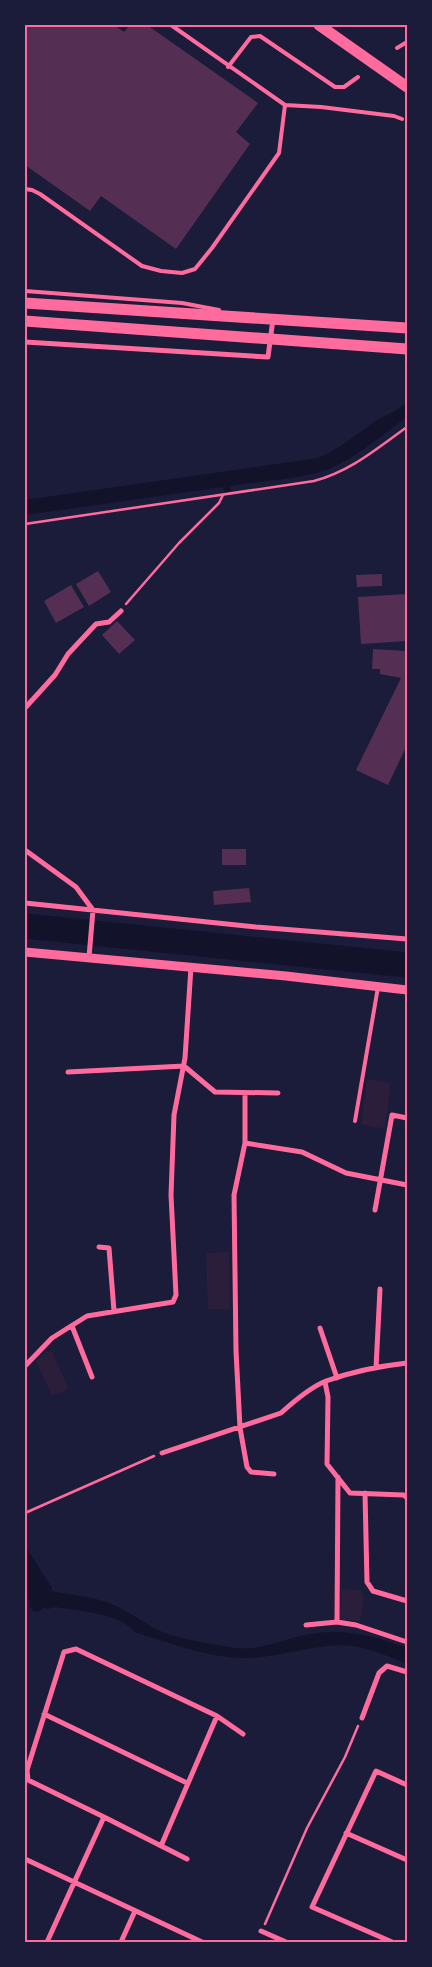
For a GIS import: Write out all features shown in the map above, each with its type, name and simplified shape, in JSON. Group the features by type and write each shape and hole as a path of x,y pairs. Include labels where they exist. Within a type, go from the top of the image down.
{"main road":[{"path":"319,25 407,87"},
{"path":"25,303 407,328"},
{"path":"25,320 407,349"}],"street":[{"path":"25,342 268,357 273,319"},
{"path":"25,708 55,674 68,654 96,624 109,622 121,611"},
{"path":"25,850 76,887 93,912 90,954"},
{"path":"25,903 93,912 407,939"},
{"path":"25,952 90,954 407,990"},
{"path":"25,1366 52,1338 87,1316 173,1302 176,1295 171,1195 174,1115 184,1066 192,967"},
{"path":"68,1072 184,1066 215,1092 278,1093"},
{"path":"245,1093 245,1143 234,1195 236,1351 240,1428 247,1468 251,1472 274,1474"},
{"path":"375,1210 392,1115 407,1118"},
{"path":"245,1143 302,1152 346,1173 407,1185"},
{"path":"99,1248 109,1248 114,1311"},
{"path":"376,1368 380,1289"},
{"path":"72,1326 92,1377"},
{"path":"320,1328 338,1378"},
{"path":"162,1453 281,1413 292,1403 324,1382 376,1368 407,1363"},
{"path":"324,1382 328,1397 327,1464 350,1492 404,1495 407,1498"},
{"path":"337,1622 338,1477"},
{"path":"365,1494 367,1582 374,1591 407,1600"},
{"path":"306,1625 337,1622 356,1625 407,1642"},
{"path":"187,1859 28,1780 27,1770 64,1652 76,1649 217,1716 243,1734"},
{"path":"362,1718 379,1673 387,1666 407,1672"},
{"path":"44,1714 187,1783"},
{"path":"161,1846 217,1716"},
{"path":"392,1942 312,1906 376,1771 407,1785"},
{"path":"47,1942 104,1817"},
{"path":"346,1833 407,1860"},
{"path":"25,1858 202,1942"},
{"path":"121,1942 135,1911"},
{"path":"261,1931 286,1942"}],"lane":[{"path":"171,25 284,105 321,107 394,116 402,119"},
{"path":"228,67 251,37 260,36 335,87 344,87 358,76"},
{"path":"397,48 407,42"},
{"path":"25,189 40,194 142,266 161,271 182,273 195,269 279,153 284,105"},
{"path":"25,292 182,303 254,318"},
{"path":"355,1121 378,986"}],"path":[{"path":"25,524 314,481 336,475 355,464 407,427"},
{"path":"121,611 219,503 223,495"},
{"path":"25,1513 162,1453"},
{"path":"261,1931 307,1828 345,1756 362,1718"}],"shaded area":[{"path":"407,402 407,417 349,458 329,469 319,472 230,486 231,491 225,492 223,487 25,515 25,500 318,458 341,446 374,422"},
{"path":"367,1079 391,1083 385,1129 361,1124"},
{"path":"229,1252 230,1309 208,1309 206,1253"},
{"path":"52,1351 69,1389 52,1396 36,1361 46,1352"},
{"path":"25,1546 52,1588 51,1591 104,1601 123,1609 158,1630 175,1636 236,1648 255,1648 323,1632 360,1634 407,1648 407,1664 366,1649 339,1645 262,1657 234,1658 220,1656 191,1650 134,1632 129,1626 110,1617 86,1611 55,1607 47,1609 33,1600 25,1600"},
{"path":"341,1589 361,1590 364,1597 360,1621 343,1620 340,1618"}],"building":[{"path":"25,25 114,25 124,32 130,25 147,25 258,103 236,132 250,144 176,249 101,196 90,211 25,165"},
{"path":"98,571 111,592 89,606 76,584"},
{"path":"382,574 382,586 357,587 356,575"},
{"path":"71,585 84,607 56,623 44,601"},
{"path":"407,594 407,641 361,644 358,597"},
{"path":"117,621 135,640 119,654 102,635"},
{"path":"373,649 407,651 407,745 388,785 356,770 401,678 380,674 380,669 372,669"},
{"path":"222,849 246,849 246,865 222,865"},
{"path":"249,888 251,902 214,905 213,891"}],"waterway":[{"path":"25,926 407,965"},
{"path":"25,1569 40,1594 37,1604"}]}
